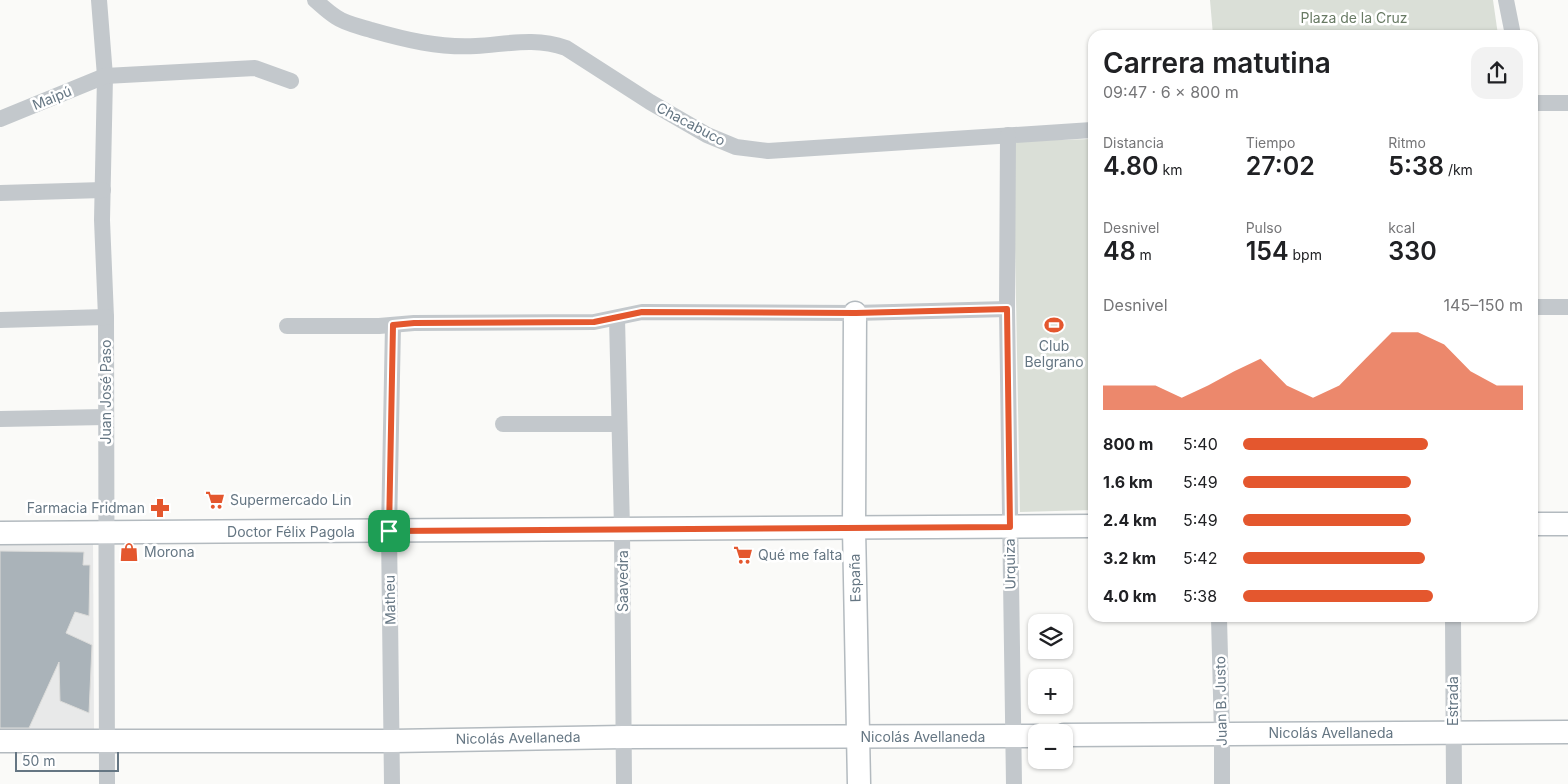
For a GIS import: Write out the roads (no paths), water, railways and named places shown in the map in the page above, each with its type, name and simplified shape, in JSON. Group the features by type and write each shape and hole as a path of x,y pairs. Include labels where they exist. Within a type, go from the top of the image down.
{"street":[{"name":"Juan José Paso","path":"99,0 105,76 102,190 106,317 108,533 107,784"},
{"name":"Chacabuco","path":"315,0 337,18 351,24 410,41 440,45 474,46 534,41 551,43 566,48 650,102 707,135 736,147 768,151 1088,130"},
{"path":"1506,0 1512,30"},
{"name":"Maipú","path":"0,119 105,76 256,68 290,81"},
{"path":"1538,104 1568,103"},
{"name":"Urquiza","path":"1008,135 1007,309 1014,784"},
{"path":"0,193 102,190"},
{"path":"1538,308 1568,307"},
{"path":"287,326 594,322 642,312 856,313 1007,309"},
{"name":"España","path":"856,313 854,528 859,784"},
{"path":"0,320 106,317"},
{"name":"Saavedra","path":"617,318 622,529 624,784"},
{"name":"Matheu","path":"392,784 389,531 393,325"},
{"path":"0,419 106,417"},
{"path":"503,424 619,424"},
{"path":"1538,524 1568,524"},
{"name":"Doctor Félix Pagola","path":"0,534 1088,526"},
{"name":"Juan B. Justo","path":"1219,622 1222,784"},
{"name":"Estrada","path":"1453,622 1454,784"},
{"name":"Nicolás Avellaneda","path":"1073,736 1568,732"},
{"name":"Nicolás Avellaneda","path":"0,741 392,741 623,736 1028,736"}],"place":[{"name":"Club Belgrano","path":"1054,325"},
{"name":"Supermercado Lin","path":"215,500"},
{"name":"Farmacia Fridman","path":"160,508"},
{"name":"Morona","path":"129,552"},
{"name":"Qué me falta","path":"743,555"}],"park label":[{"name":"Plaza de la Cruz","path":"1354,18"}]}
